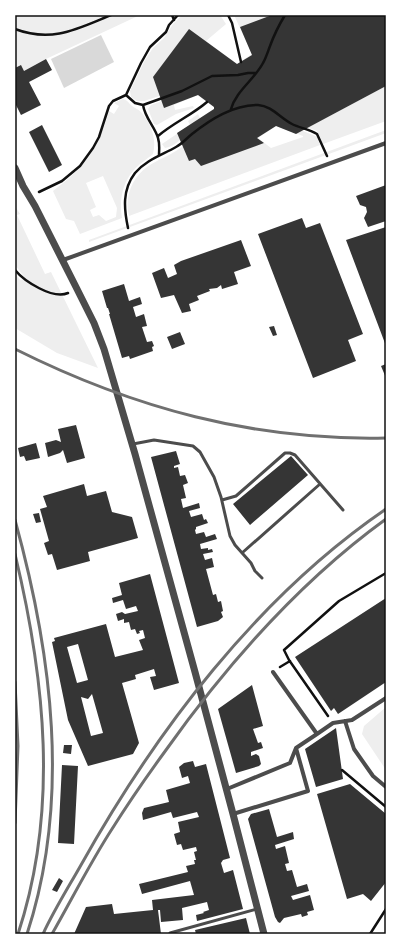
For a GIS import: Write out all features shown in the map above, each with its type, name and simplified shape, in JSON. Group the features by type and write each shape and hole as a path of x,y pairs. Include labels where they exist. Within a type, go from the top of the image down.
{"street":[{"path":"63,260 386,142"},
{"path":"15,168 94,323 104,349 133,444 227,789 264,934"},
{"path":"15,181 23,186"},
{"path":"273,672 317,734"},
{"path":"227,789 290,763 296,748 333,723 352,720 386,698"},
{"path":"345,721 354,749 373,776 386,787"},
{"path":"233,814 308,791 296,748"}],"lane":[{"path":"133,444 154,440 194,446 200,452 214,477 222,500 230,536 235,545 262,578"},
{"path":"222,500 236,496 285,453 290,453 295,454 343,510"},
{"path":"242,553 320,484"},
{"path":"170,933 257,909"}],"path":[{"path":"15,29 37,35 59,34 74,31 111,15"},
{"path":"172,15 174,20"},
{"path":"30,196 62,181 80,166 99,137 113,101 126,95 150,47 166,32 178,15"},
{"path":"228,15 232,23 241,62"},
{"path":"231,109 233,101 250,83 263,64 274,36 285,15"},
{"path":"126,95 135,103 143,105 182,91 212,76 256,73"},
{"path":"158,136 166,129 198,110 207,102"},
{"path":"143,105 146,114 158,136 159,155"},
{"path":"130,235 125,215 124,203 126,191 135,174 143,166 159,155 176,147 205,125 231,109 254,105 265,106 291,124 314,132 319,138 330,163"},
{"path":"15,270 20,276 35,286 50,293 65,295 77,289"},
{"path":"333,723 289,660 284,650 339,601 386,573"},
{"path":"342,770 386,807"},
{"path":"370,934 386,908"}],"shaded area":[{"path":"15,15 140,15 46,59 24,71 15,68"},
{"path":"182,15 220,15 226,24 206,41 237,64 252,54 234,15 267,15 271,24 262,59 175,91 144,101 137,101 131,97 130,91 145,60 153,48 164,38 173,24"},
{"path":"101,35 114,62 64,88 51,59"},
{"path":"248,76 245,82 225,105 212,116 192,129 183,138 165,148 162,144 190,125 188,121 198,114 200,118 215,108 198,95 174,105 175,110 193,106 194,108 176,114 157,125 154,124 148,109 151,105 181,94 208,80 219,77 231,78"},
{"path":"386,86 386,121 323,144 317,131 301,125 326,118"},
{"path":"124,99 145,116 154,137 153,154 136,168 124,186 121,199 122,218 80,234 74,221 66,219 53,191 74,174 89,157 100,137 109,111 114,114 119,106 114,103","holes":["103,176 117,208 116,217 106,221 99,215 93,217 90,210 96,207 86,183"]},
{"path":"230,115 293,127 317,137 320,145 129,216 128,202 130,188 142,171","holes":["276,126 303,136 271,148 258,138"]},
{"path":"386,130 386,133 89,242 89,240"},
{"path":"15,206 20,214 17,215 45,274 51,272 98,368 57,353 15,328 15,274 20,280 26,279 15,265"},
{"path":"386,707 386,770 362,734 364,726"}],"building":[{"path":"272,15 386,15 386,86 296,134 276,126 257,138 264,143 201,166 195,159 189,161 177,133 214,109 214,107 198,95 164,108 153,77 189,29 237,64 252,55 240,27"},
{"path":"46,59 52,70 29,82 41,105 21,115 15,103 15,68 21,65 24,71"},
{"path":"42,125 62,165 49,172 29,132"},
{"path":"386,185 386,221 368,227 364,218 367,212 366,207 360,205 356,196"},
{"path":"302,218 306,228 320,223 363,334 348,340 356,361 313,378 258,234"},
{"path":"386,227 386,346 346,240"},
{"path":"241,240 251,266 234,272 238,284 222,289 221,285 217,288 209,289 210,291 197,296 199,300 189,304 191,311 182,313 174,295 161,298 152,273 164,268 168,278 177,274 174,265 181,261"},
{"path":"124,284 129,301 140,297 142,304 133,307 136,317 144,314 147,326 142,327 147,342 152,341 154,346 152,347 153,351 130,359 129,356 122,358 102,291"},
{"path":"274,326 277,335 273,336 269,327"},
{"path":"180,332 185,344 172,349 167,337"},
{"path":"386,364 386,378 381,366"},
{"path":"76,425 85,458 67,463 63,450 60,453 48,457 45,443 56,440 61,442 58,429"},
{"path":"36,443 40,458 26,461 24,456 20,457 18,448"},
{"path":"176,451 180,464 174,466 174,468 178,467 180,476 185,475 188,483 183,485 186,498 181,499 183,508 199,503 200,508 189,511 191,517 202,514 204,520 206,519 208,523 196,527 196,534 204,532 206,537 215,534 217,539 200,544 201,549 212,549 213,552 203,554 205,560 212,558 214,567 206,569 213,595 216,594 218,602 221,601 223,611 221,612 223,617 218,621 197,627 151,457"},
{"path":"291,456 308,475 250,525 233,504"},
{"path":"84,484 87,496 106,491 112,512 132,517 138,538 88,552 90,561 57,570 52,554 48,555 44,543 49,541 40,509 47,507 43,496"},
{"path":"39,513 41,522 36,523 33,514"},
{"path":"150,574 179,683 154,690 150,677 156,676 154,669 135,675 136,679 122,683 139,743 133,754 88,766 68,720 52,642 55,641 54,638 106,624 115,657 143,650 139,640 145,638 143,630 139,631 140,633 137,634 135,629 131,630 129,622 124,623 124,619 118,621 116,614 122,612 125,614 138,611 136,606 126,609 123,600 113,603 112,598 122,595 119,583","holes":["78,644 88,680 77,683 67,647","92,694 103,733 91,736 81,697 88,699"]},
{"path":"386,598 386,682 338,714 334,708 331,711 295,657"},
{"path":"252,685 263,726 253,729 258,743 261,742 263,748 251,752 251,756 256,754 259,756 261,764 259,766 236,773 218,709"},
{"path":"336,728 343,779 316,787 305,749"},
{"path":"64,745 72,745 71,754 63,753"},
{"path":"193,761 195,767 206,764 230,858 223,860 221,863 224,873 233,870 243,909 197,921 196,915 209,910 207,902 182,908 183,920 161,922 160,910 158,910 161,934 74,934 86,907 112,904 114,914 153,910 152,900 194,895 190,881 142,894 139,884 188,872 186,866 195,864 194,860 196,860 194,852 197,851 196,847 183,850 181,844 177,845 174,834 180,832 178,822 199,817 197,812 173,818 171,812 143,820 142,813 144,808 169,802 166,790 190,783 188,776 182,778 179,767 184,763"},
{"path":"62,765 78,766 74,844 58,843"},
{"path":"350,784 386,814 386,882 371,901 363,894 347,899 317,794"},
{"path":"269,809 277,837 293,832 294,839 275,845 276,849 285,846 289,863 285,864 287,871 292,870 297,887 307,884 309,891 291,896 293,900 310,895 314,910 307,912 308,915 302,917 301,914 284,918 280,923 275,917 248,819 251,814"},
{"path":"59,878 63,881 57,892 52,890"},
{"path":"246,918 250,934 196,934 195,930"}],"railway":[{"path":"15,349 59,370 104,388 149,404 195,417 242,427 289,434 386,438"},
{"path":"43,934 61,899 110,815 142,765 176,717 213,670 253,625 294,583 339,544 386,509"},
{"path":"52,934 96,855 125,809 145,779 214,686 240,655 295,597 354,543 386,519"},
{"path":"15,520 39,622 47,675 51,727 52,779 49,832 41,883 27,934"},
{"path":"15,554 34,649 40,696 43,744 43,792 39,840 31,887 18,934"},
{"path":"15,682 18,746 15,823"}]}
